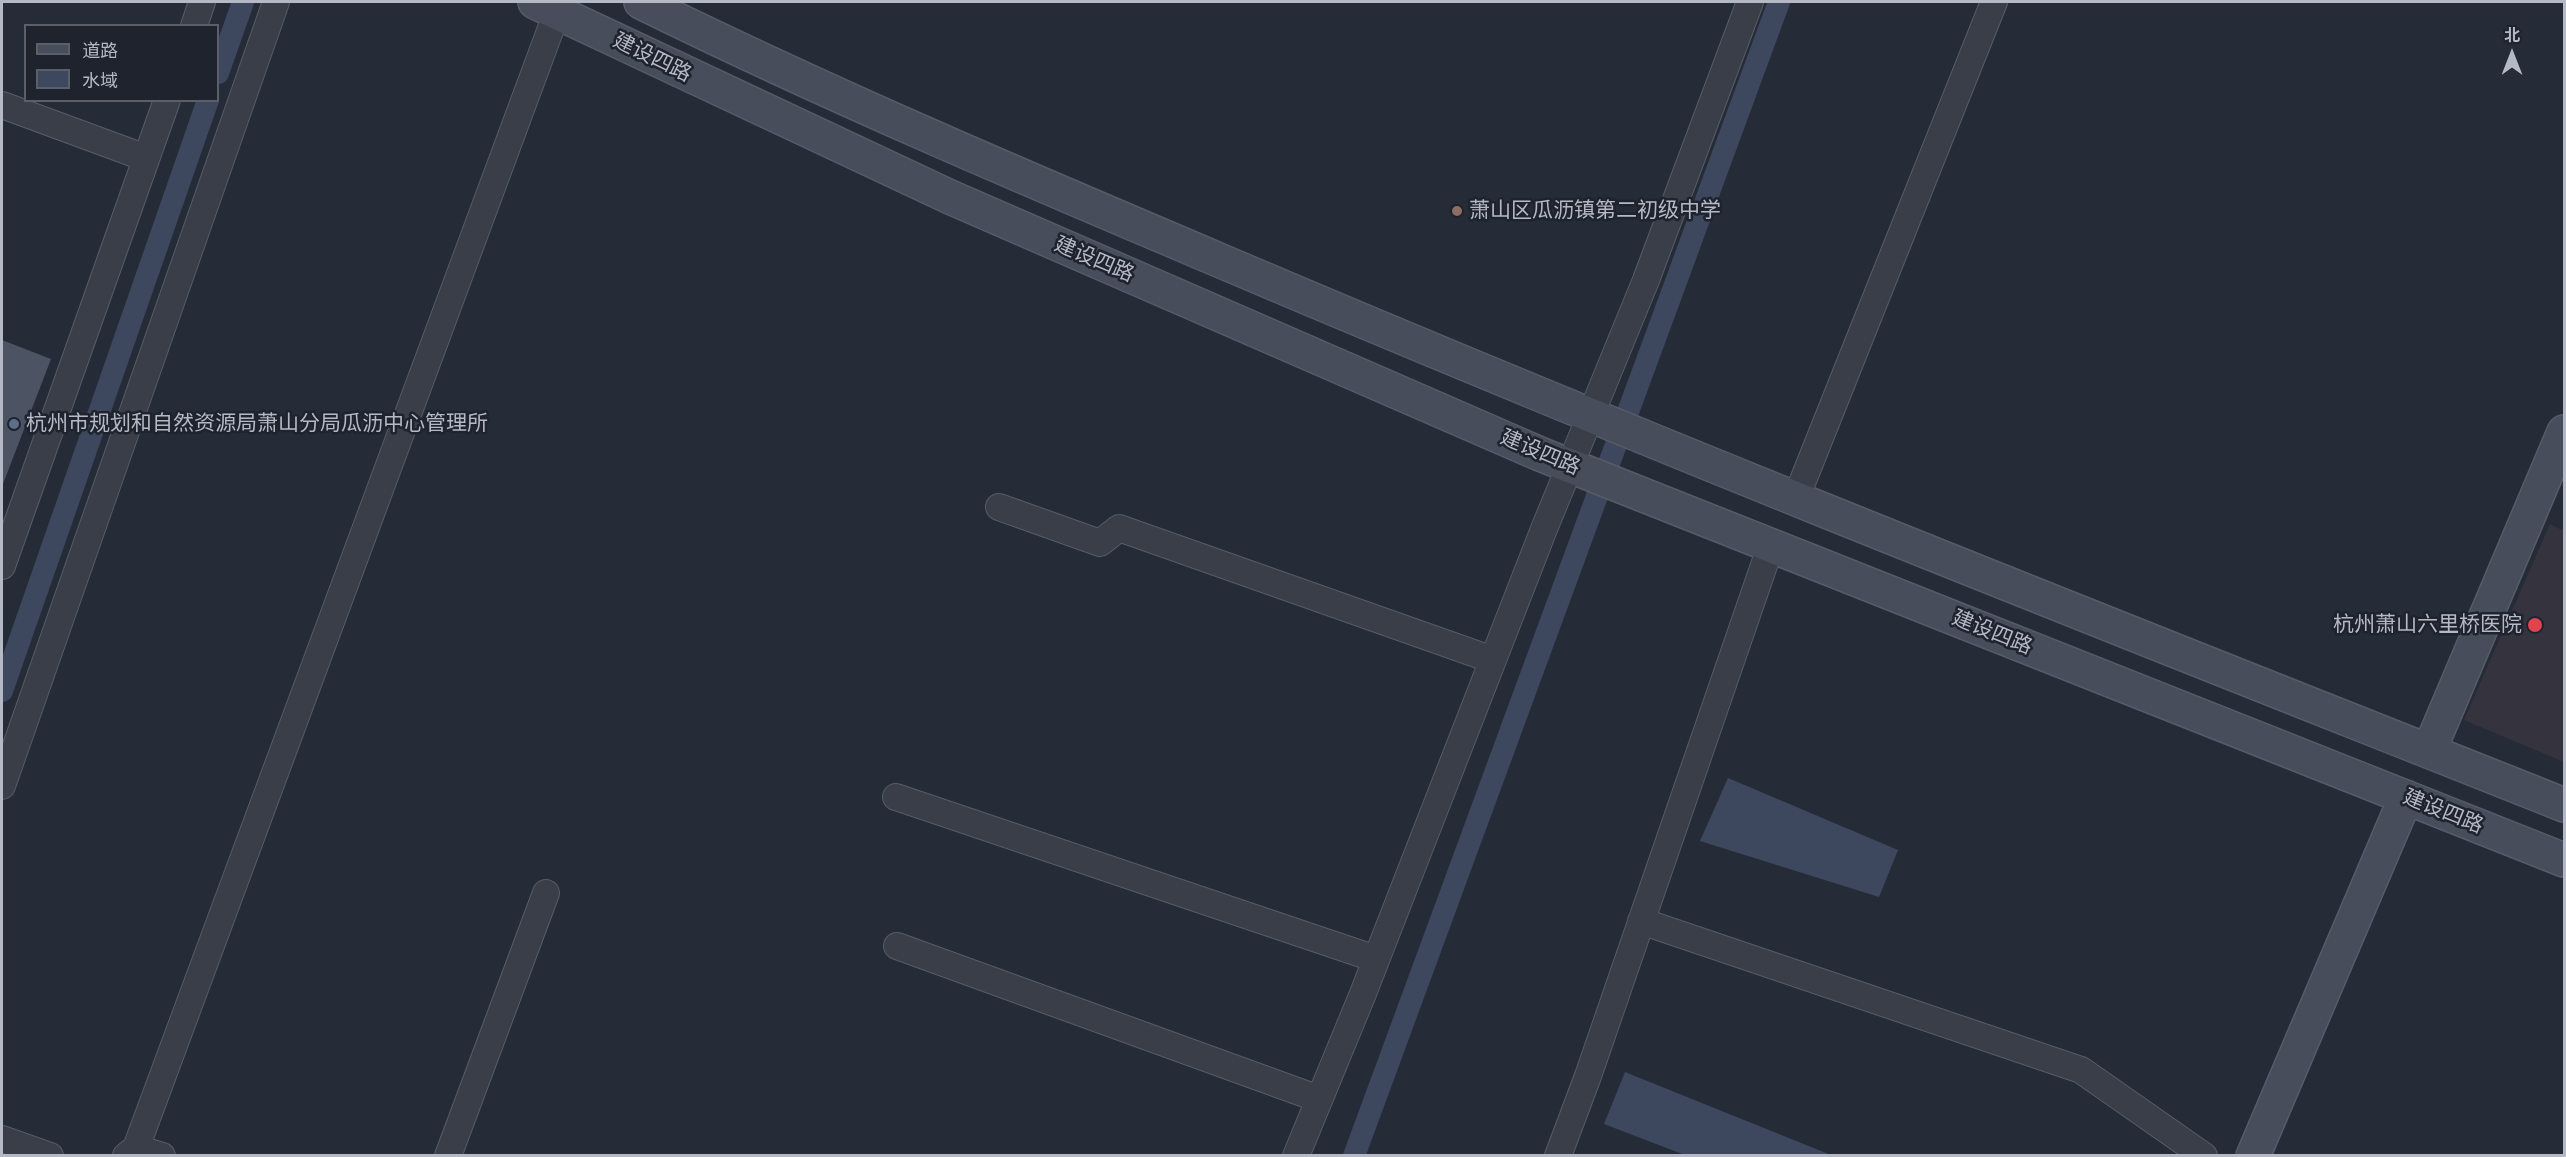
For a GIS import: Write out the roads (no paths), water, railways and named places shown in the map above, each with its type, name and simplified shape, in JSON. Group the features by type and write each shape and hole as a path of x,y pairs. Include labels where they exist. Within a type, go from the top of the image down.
{"main road":[{"path":"641,2 710,36 976,157 1608,423 2565,805"},
{"name":"建设四路","path":"546,7 950,197 1590,473 2565,860"},
{"path":"2429,751 2565,432"},
{"path":"2253,1155 2406,797"}],"street":[{"path":"195,24 202,2"},
{"path":"2,786 276,2"},
{"path":"1296,1155 1646,280 1750,2"},
{"path":"1796,498 1994,2"},
{"path":"162,1155 131,1153 546,7"},
{"path":"2,566 166,102"},
{"path":"2,105 147,158"},
{"path":"999,507 1100,543 1119,528 1493,660"},
{"path":"1558,1155 1588,1076 1771,545"},
{"path":"896,797 1376,959"},
{"path":"448,1155 546,893"},
{"path":"1641,921 2081,1070 2204,1155"},
{"path":"897,946 1319,1099"},
{"path":"2,1139 50,1155"}],"water":[{"path":"1728,778 1898,850 1879,897 1700,841"},
{"path":"1625,1072 1831,1155 1685,1155 1604,1124"}],"waterway":[{"path":"219,70 243,2"},
{"path":"1354,1156 1779,2"},
{"path":"2,691 207,102"}],"place":[{"name":"萧山区瓜沥镇第二初级中学","path":"1457,211"},
{"name":"杭州市规划和自然资源局萧山分局瓜沥中心管理所","path":"14,424"},
{"name":"杭州萧山六里桥医院","path":"2535,625"}]}
